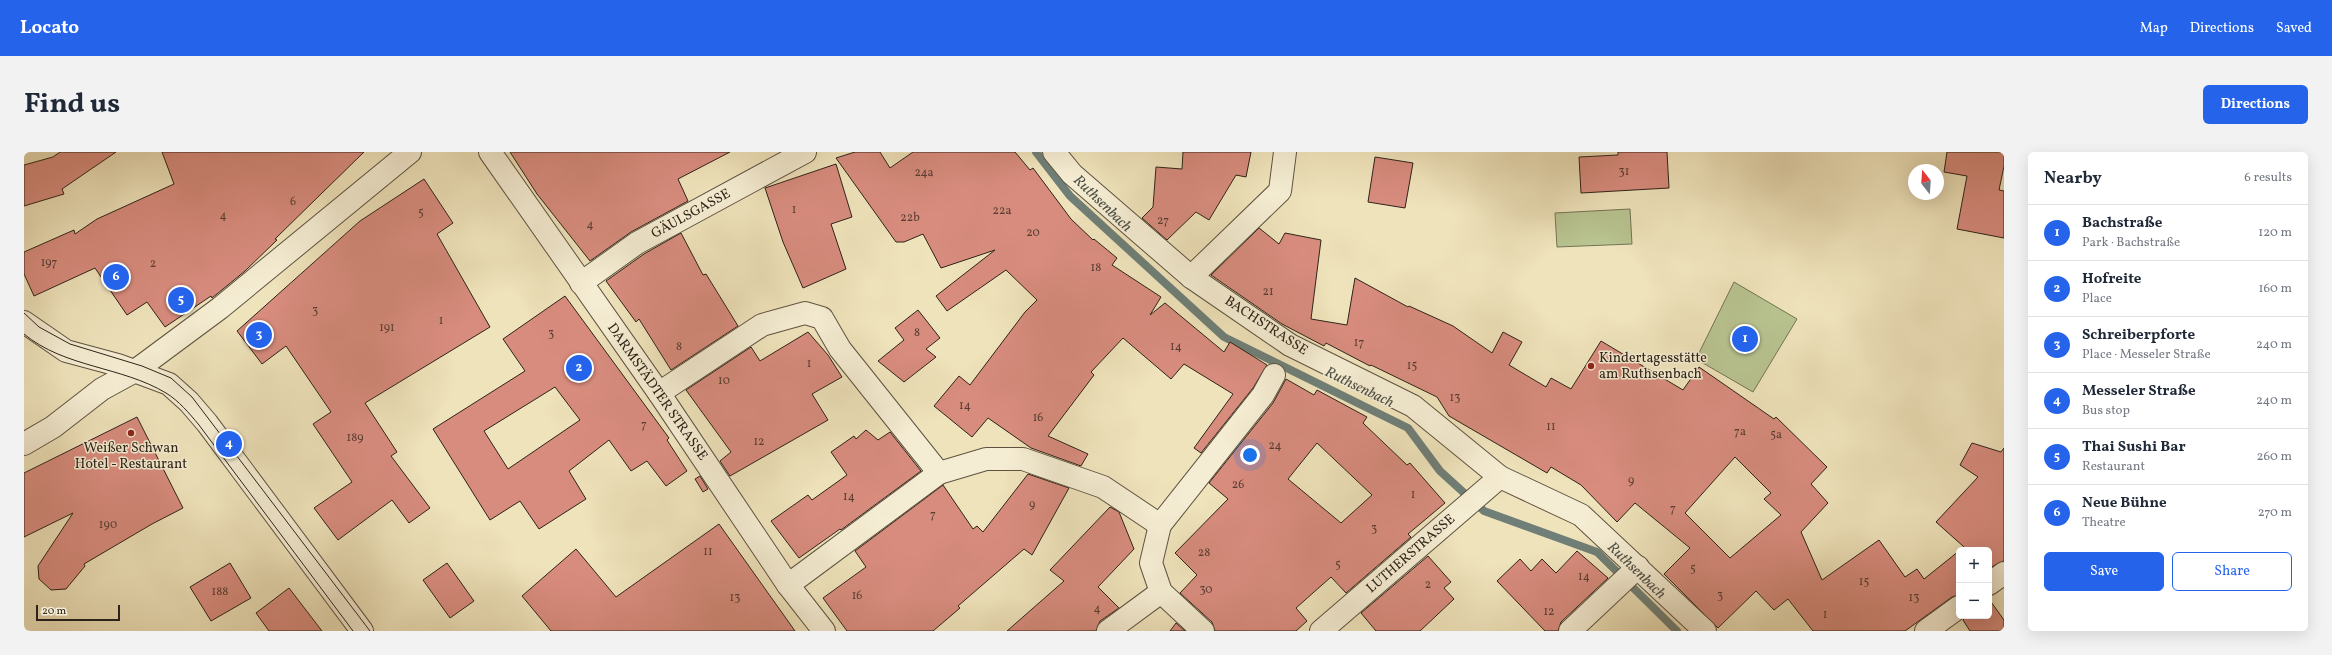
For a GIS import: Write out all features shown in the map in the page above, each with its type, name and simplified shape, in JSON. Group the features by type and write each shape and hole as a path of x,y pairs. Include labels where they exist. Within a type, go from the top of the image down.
{"street":[{"path":"24,444 53,427 102,388 135,371 220,308 410,152"},
{"name":"DARMSTÄDTER STRASSE","path":"490,152 658,393 788,585 824,631"},
{"name":"GÄULSGASSE","path":"582,283 637,244 805,152"},
{"name":"BACHSTRASSE","path":"1054,152 1072,174 1191,277 1290,345 1413,406 1500,477 1581,515 1705,631"},
{"path":"1191,277 1280,191 1285,152"},
{"path":"658,393 762,325 805,313 822,318 840,349 939,473"},
{"path":"24,322 66,350 135,371 169,384 189,402 362,631"},
{"path":"1203,631 1161,592 1150,563 1160,525 1264,395 1274,375"},
{"path":"788,585 939,473 986,459 1023,459 1103,487 1160,525"},
{"name":"LUTHERSTRASSE","path":"1322,631 1500,477"},
{"path":"1570,631 1638,567"},
{"path":"1990,583 2004,573"},
{"path":"1108,631 1161,592"},
{"path":"1926,631 1956,609"}],"green space":[{"path":"1630,209 1632,244 1557,247 1555,213"},
{"path":"1734,282 1797,319 1753,392 1696,359"}],"building":[{"path":"60,152 116,152 62,189 64,194 24,206 24,165 53,157"},
{"path":"162,152 364,152 275,239 277,240 245,271 212,298 211,296 165,327 147,302 127,315 95,268 34,296 24,274 24,252 74,230 75,234 97,219 174,184"},
{"path":"510,152 730,152 678,179 688,201 631,232 590,261 537,194"},
{"path":"855,152 880,152 890,168 913,152 1015,152 1030,170 1033,168 1071,219 1093,240 1094,239 1117,258 1112,265 1161,297 1150,315 1165,303 1224,352 1230,342 1267,365 1253,388 1201,453 1194,448 1233,394 1184,364 1171,379 1123,338 1091,372 1094,375 1048,436 1088,454 1081,466 1031,448 988,418 972,437 934,406 959,376 970,385 1025,312 1037,300 1006,270 947,311 936,296 995,250 941,268 923,234 904,242 896,242 836,158"},
{"path":"1183,152 1251,152 1246,177 1236,175 1209,220 1196,212 1167,240 1142,218 1153,207 1156,167 1182,169"},
{"path":"1618,152 1667,152 1669,188 1581,193 1579,157 1618,155"},
{"path":"1947,152 2004,152 2004,166 1999,190 2004,191 2004,238 1957,229 1967,176 1944,172"},
{"path":"1375,157 1413,163 1405,208 1368,202"},
{"path":"836,164 852,217 831,224 846,269 803,288 783,242 765,188"},
{"path":"424,179 453,223 437,234 490,327 365,403 397,452 391,456 430,508 409,523 392,500 338,540 314,508 352,482 313,424 331,412 286,346 262,364 237,331 360,221"},
{"path":"1259,228 1279,244 1285,233 1321,240 1311,319 1347,325 1355,278 1408,307 1409,306 1453,326 1492,353 1503,332 1522,342 1509,365 1546,387 1551,378 1571,389 1601,341 1683,390 1699,367 1774,419 1776,417 1827,467 1811,484 1828,503 1801,532 1822,580 1879,540 1905,577 1917,569 1924,579 1956,553 1956,596 1952,597 1905,631 1813,631 1788,599 1774,610 1756,591 1718,628 1664,574 1690,548 1635,503 1617,522 1581,485 1551,467 1547,473 1449,416 1437,397 1371,365 1370,366 1326,343 1324,346 1282,324 1211,275","holes":["1735,457 1771,493 1764,499 1781,515 1730,558 1685,513"]},
{"path":"681,233 703,275 706,274 738,326 671,370 639,319 636,322 606,281 644,254"},
{"path":"565,296 669,438 667,440 687,471 666,486 647,461 631,471 609,440 569,471 586,499 539,529 520,501 490,520 433,429 525,371 503,339","holes":["555,387 580,420 508,469 484,431"]},
{"path":"918,310 940,338 926,349 936,357 904,382 878,361 904,340 895,328"},
{"path":"808,332 828,355 842,377 812,394 828,420 730,476 720,461 731,452 686,390 751,347 760,361"},
{"path":"1286,379 1314,395 1317,390 1367,417 1363,423 1407,465 1410,463 1445,503 1408,534 1411,537 1346,593 1331,577 1296,608 1307,621 1296,631 1215,631 1212,622 1180,593 1197,575 1175,553 1228,499 1209,483 1273,403","holes":["1317,443 1372,495 1341,523 1288,479"]},
{"path":"137,417 183,508 152,524 84,564 85,566 66,589 51,590 39,579 38,566 73,513 24,537 24,473"},
{"path":"866,430 878,440 890,432 921,471 841,530 840,529 799,558 771,521 808,495 812,500 847,475 831,452 854,436 856,439"},
{"path":"1972,443 2001,452 2004,448 2004,561 1992,567 1992,547 1964,547 1936,522 1978,477 1960,465"},
{"path":"1028,474 1069,488 1032,555 1024,549 958,606 960,608 933,631 847,631 823,598 866,567 855,551 943,485 973,529 977,526 983,532"},
{"path":"700,476 708,489 703,492 695,479"},
{"path":"1110,507 1119,512 1134,549 1098,587 1119,608 1100,621 1096,631 1007,631 1064,581 1050,570"},
{"path":"719,524 795,631 551,631 522,596 576,549 616,597"},
{"path":"1577,551 1608,578 1561,622 1558,631 1545,631 1497,581 1520,559 1531,571 1542,559 1556,573"},
{"path":"1428,556 1451,582 1444,588 1454,599 1420,631 1376,631 1361,613"},
{"path":"230,563 251,598 211,621 190,587"},
{"path":"447,563 474,601 450,618 423,580"},
{"path":"289,588 322,631 269,631 256,613"},
{"path":"1992,603 2004,620 2004,631 1970,631 1963,620 1992,619"},
{"path":"1176,623 1185,631 1170,631"}],"waterway":[{"name":"Ruthsenbach","path":"1036,152 1070,196 1224,337 1408,428 1440,471 1484,511 1597,552 1677,631"}],"tram line":[{"path":"24,313 39,327 70,344 142,366 171,378 192,397 370,631"},
{"path":"24,334 57,354 149,384 171,396 180,403 199,425 353,631"}],"place":[{"name":"Neue Bühne","path":"116,277"},
{"name":"Thai Sushi Bar","path":"181,300"},
{"name":"Schreiberpforte","path":"259,335"},
{"name":"Bachstraße","path":"1745,339"},
{"name":"Kindertagesstätte am Ruthsenbach","path":"1591,366"},
{"name":"Hofreite","path":"579,368"},
{"name":"Weißer Schwan Hotel - Restaurant","path":"131,433"},
{"name":"Messeler Straße","path":"229,444"}]}
